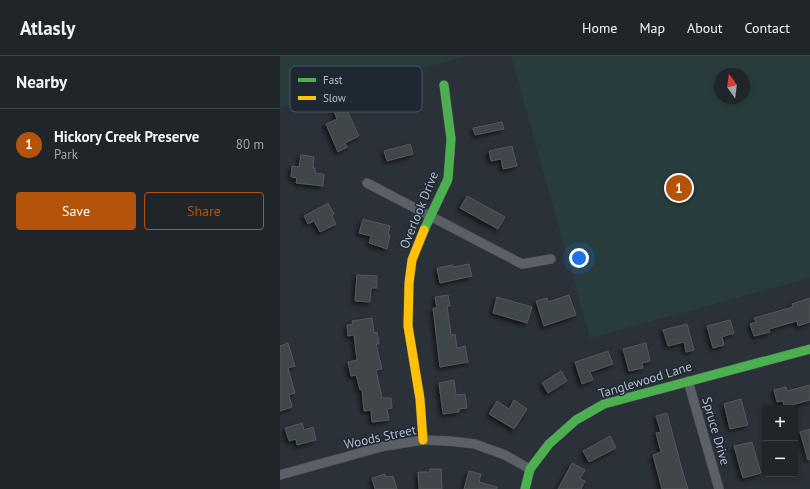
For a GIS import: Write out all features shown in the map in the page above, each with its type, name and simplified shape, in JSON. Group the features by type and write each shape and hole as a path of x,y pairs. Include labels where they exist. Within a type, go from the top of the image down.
{"street":[{"name":"Overlook Drive","path":"423,440 420,399 408,326 409,283 412,260 430,216 448,179 452,139 444,85"},
{"path":"367,183 522,264 551,259"},
{"name":"Tanglewood Lane","path":"525,489 530,469 549,444 576,420 604,404 688,380 810,349"},
{"name":"Spruce Drive","path":"688,380 719,489"},
{"name":"Woods Street","path":"280,475 385,446 423,440 475,444 505,455 530,469"}],"green space":[{"path":"280,56 466,56 422,68 422,66 290,66 290,105 280,108"},
{"path":"511,56 810,56 810,278 590,338"}],"building":[{"path":"334,112 348,112 359,136 345,143 347,147 338,152 326,124 337,119"},
{"path":"502,122 504,129 475,135 473,128"},
{"path":"410,144 413,154 387,161 384,151"},
{"path":"512,146 517,166 503,169 501,159 491,161 489,151"},
{"path":"301,155 314,157 313,168 315,168 315,173 324,174 323,186 296,183 297,178 291,177 292,166 299,167"},
{"path":"467,196 505,217 498,229 460,208"},
{"path":"328,203 334,214 332,216 336,224 320,232 314,221 308,224 304,216"},
{"path":"363,219 390,226 387,249 369,243 371,236 359,233"},
{"path":"469,264 472,276 440,283 437,268"},
{"path":"357,275 377,276 377,288 371,288 370,302 355,301"},
{"path":"448,295 450,306 447,306 451,335 455,334 457,348 465,346 468,362 440,367 433,308 437,308 435,297"},
{"path":"569,295 576,315 544,326 536,301 547,298 548,302"},
{"path":"497,297 532,307 527,323 493,313"},
{"path":"810,298 810,322 798,326 797,321 769,329 770,332 754,336 750,324 756,322 754,318 793,307 792,304"},
{"path":"372,318 374,333 377,332 379,344 376,344 382,369 376,370 382,398 391,398 392,408 387,409 389,420 372,422 371,410 364,411 362,389 360,390 356,375 351,376 348,362 357,360 354,335 348,336 347,325 353,324 352,321"},
{"path":"730,320 734,333 722,337 724,345 713,348 707,326"},
{"path":"687,324 694,350 686,352 684,342 668,346 663,330"},
{"path":"288,343 295,366 288,368 295,393 289,395 292,407 280,411 280,346"},
{"path":"646,343 650,361 642,363 643,368 629,371 623,349"},
{"path":"608,351 613,364 590,372 593,380 582,384 575,362"},
{"path":"561,371 567,381 548,393 542,383"},
{"path":"454,380 456,395 465,394 467,408 459,409 459,412 443,414 439,383"},
{"path":"810,385 810,400 791,405 784,405 783,401 777,402 774,390 786,387 787,391"},
{"path":"741,399 748,425 730,429 724,404"},
{"path":"514,400 527,409 514,429 489,414 497,401 509,409"},
{"path":"667,413 688,489 662,489 653,455 661,452 656,433 661,432 656,416"},
{"path":"302,423 304,430 313,427 316,440 297,445 296,439 289,441 285,428"},
{"path":"810,429 810,459 808,460 800,432"},
{"path":"610,436 616,448 589,462 583,451"},
{"path":"752,442 761,473 743,478 734,446"},
{"path":"572,463 585,470 580,479 585,481 581,489 558,489"},
{"path":"430,469 441,469 442,489 419,489 418,472 430,472"},
{"path":"469,471 481,474 479,482 497,487 497,489 464,489"},
{"path":"385,474 386,477 393,476 397,489 375,489 372,478"}],"traffic: fast":[{"path":"424,230 448,179 451,139 444,85"},
{"path":"525,489 530,469 549,444 576,420 604,404 810,349"}],"traffic: slow":[{"path":"423,440 420,399 408,326 409,283 412,260 424,230"}],"place":[{"name":"Hickory Creek Preserve","path":"679,188"}]}
